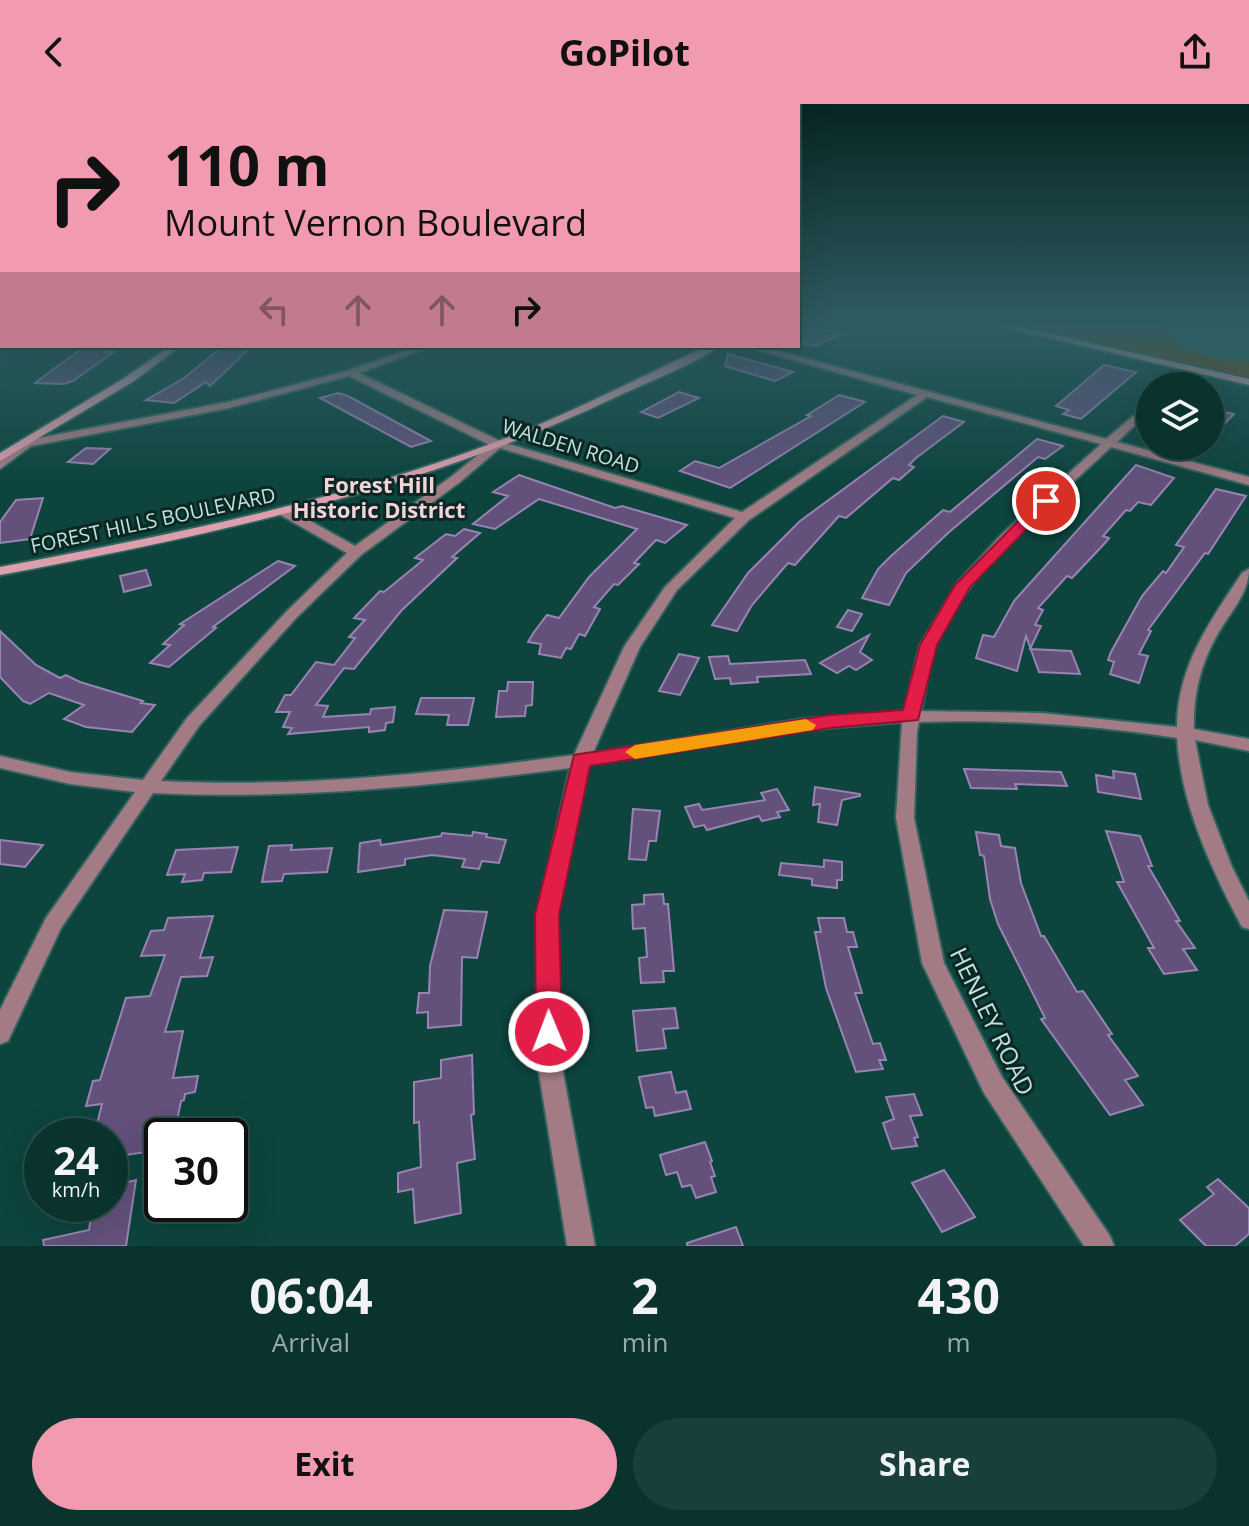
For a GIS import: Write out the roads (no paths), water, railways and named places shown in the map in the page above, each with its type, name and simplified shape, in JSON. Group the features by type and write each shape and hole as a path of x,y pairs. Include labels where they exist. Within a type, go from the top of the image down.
{"street":[{"path":"0,458 132,377"},
{"path":"0,465 27,443 182,416 333,377"},
{"name":"WALDEN ROAD","path":"359,377 498,444 744,517"},
{"name":"FOREST HILLS BOULEVARD","path":"0,571 143,544 283,511 498,444 646,377"},
{"path":"863,377 1249,481"},
{"path":"1230,377 1249,382"},
{"path":"581,1246 549,1061 547,915 581,760 632,647 672,587 744,517 925,394"},
{"name":"HENLEY ROAD","path":"1100,1246 993,1085 933,963 905,818 912,715 928,645 963,585 1006,538 1136,418"},
{"path":"0,1034 53,924 193,722 292,614 356,552 456,479 498,444"},
{"path":"283,511 356,552"},
{"path":"1249,573 1207,637 1190,682 1185,731 1191,771 1207,828 1223,874 1249,921"},
{"path":"0,762 27,770 144,789 234,789 421,780 581,760 830,721 912,715 1066,720 1185,731 1249,745"}],"district":[{"name":"Forest Hill Historic District","path":"379,496"}]}
